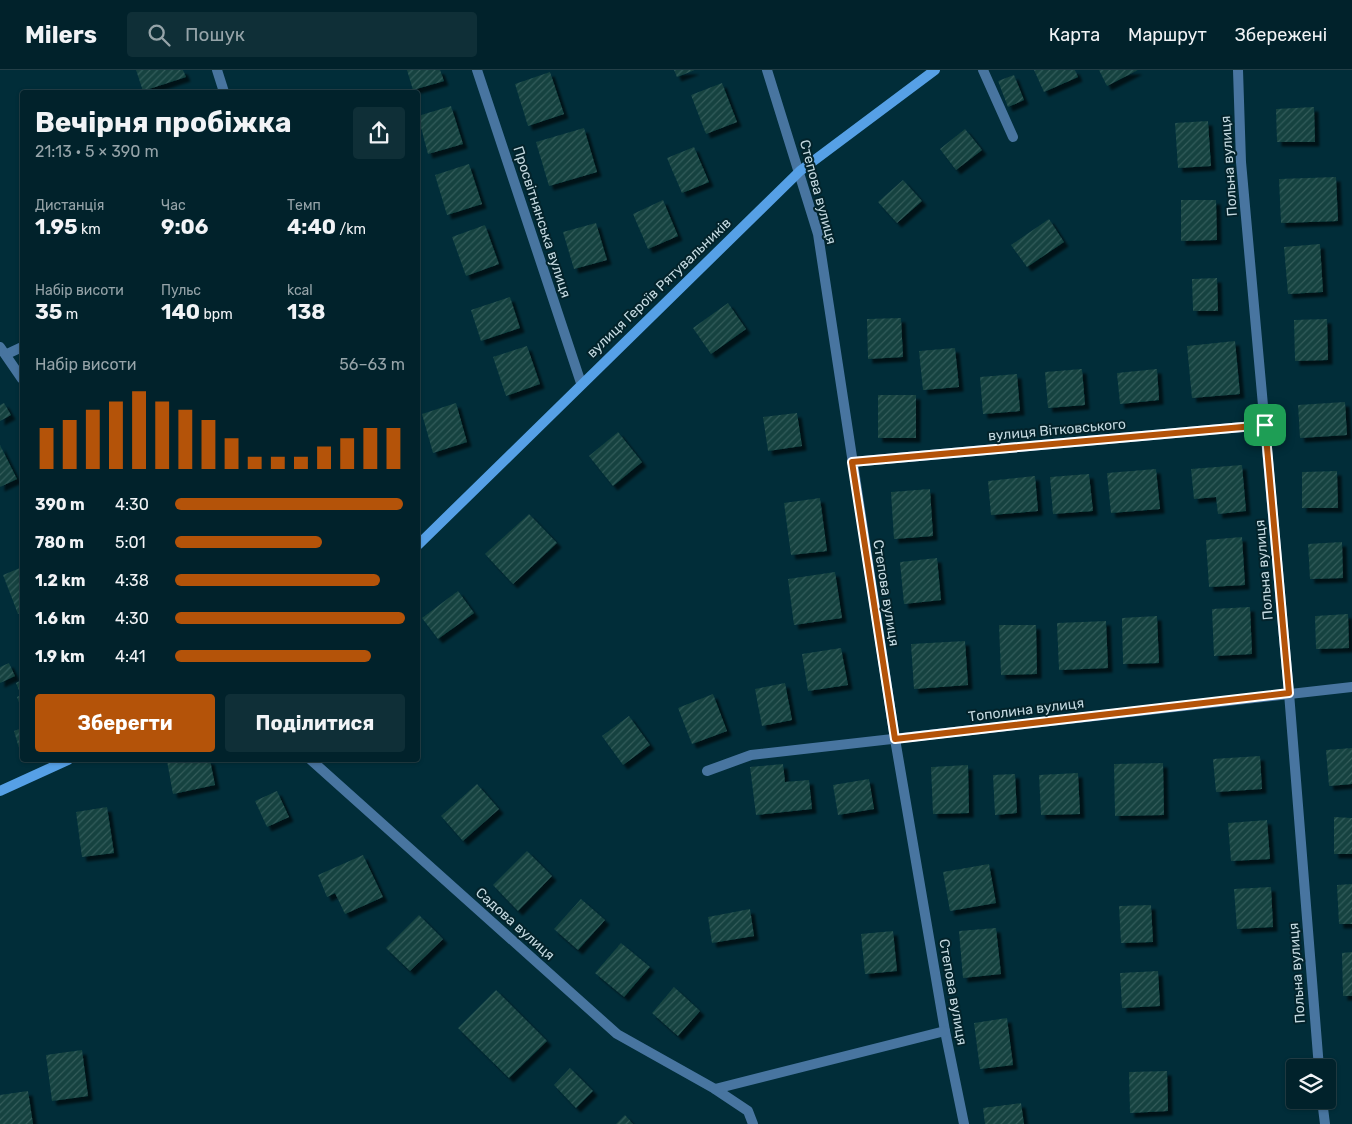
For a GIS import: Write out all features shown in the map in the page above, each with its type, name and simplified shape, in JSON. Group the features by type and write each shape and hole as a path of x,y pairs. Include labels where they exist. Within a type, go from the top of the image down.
{"street":[{"path":"217,70 223,90"},
{"name":"Просвітнянська вулиця","path":"477,70 581,382"},
{"name":"Степова вулиця","path":"767,70 800,171 818,234 895,739 945,1031 964,1124"},
{"name":"вулиця Героїв Рятувальників","path":"420,543 581,382 800,171 935,70"},
{"path":"983,70 1013,137"},
{"name":"Польна вулиця","path":"1238,70 1241,162 1289,693 1318,1059"},
{"path":"20,347 3,350 20,376"},
{"name":"вулиця Вітковського","path":"852,462 1265,425"},
{"name":"Тополина вулиця","path":"706,771 751,755 1352,687"},
{"path":"0,791 64,762"},
{"name":"Садова вулиця","path":"313,762 617,1034 715,1088 748,1111 753,1124"},
{"path":"715,1088 945,1031"},
{"path":"1323,1109 1325,1124"}],"building":[{"path":"136,70 183,70 186,77 146,90 143,90"},
{"path":"407,70 440,70 444,81 413,90"},
{"path":"674,70 695,70 677,77"},
{"path":"1034,70 1075,70 1078,77 1044,92"},
{"path":"1099,70 1138,70 1107,86"},
{"path":"550,72 564,114 528,126 515,84"},
{"path":"1014,75 1024,100 1008,107 998,81"},
{"path":"722,83 737,122 706,134 691,95"},
{"path":"451,106 463,144 428,154 420,124 420,115"},
{"path":"1314,107 1315,142 1277,142 1276,109"},
{"path":"1208,121 1211,166 1178,168 1175,123"},
{"path":"584,128 597,172 549,186 536,142"},
{"path":"965,129 982,150 956,170 940,149"},
{"path":"694,147 709,182 682,193 667,158"},
{"path":"469,164 482,204 447,215 435,175"},
{"path":"1336,177 1338,221 1281,223 1279,179"},
{"path":"903,180 922,201 897,223 878,202"},
{"path":"663,200 678,236 648,249 633,214"},
{"path":"1181,200 1216,200 1217,240 1181,241"},
{"path":"1049,219 1064,242 1027,267 1011,245"},
{"path":"596,223 607,260 574,269 563,232"},
{"path":"485,225 499,264 466,276 452,237"},
{"path":"1320,244 1323,292 1288,294 1284,247"},
{"path":"1217,278 1218,311 1193,311 1192,279"},
{"path":"510,297 520,328 481,341 471,310"},
{"path":"728,303 746,329 711,354 693,328"},
{"path":"901,318 903,357 868,359 867,319"},
{"path":"1327,319 1328,360 1295,361 1294,320"},
{"path":"1235,341 1240,394 1192,398 1187,346"},
{"path":"527,346 540,384 506,396 493,357"},
{"path":"955,348 959,387 923,390 919,351"},
{"path":"1082,369 1085,405 1048,408 1045,372"},
{"path":"1157,369 1159,400 1120,404 1117,373"},
{"path":"1017,374 1020,411 983,414 980,377"},
{"path":"878,395 916,395 916,438 878,438"},
{"path":"1345,402 1347,435 1300,438 1298,405"},
{"path":"4,403 11,415 0,421 0,405"},
{"path":"456,403 467,442 433,453 422,414"},
{"path":"797,413 802,446 768,451 763,417"},
{"path":"618,432 642,462 613,486 589,456"},
{"path":"0,445 17,479 0,487"},
{"path":"1242,465 1246,511 1218,514 1216,497 1194,499 1191,469"},
{"path":"1156,469 1160,509 1111,513 1107,473"},
{"path":"1337,471 1338,508 1302,508 1302,472"},
{"path":"1089,474 1093,511 1053,514 1050,477"},
{"path":"1035,476 1038,511 991,515 988,481"},
{"path":"930,489 933,536 894,539 891,492"},
{"path":"820,498 827,551 791,555 784,503"},
{"path":"529,514 557,543 513,584 485,554"},
{"path":"1242,537 1245,585 1209,587 1206,540"},
{"path":"1342,542 1343,578 1310,579 1308,544"},
{"path":"937,558 941,600 904,604 900,562"},
{"path":"20,568 20,613 18,614 3,575"},
{"path":"835,572 842,618 794,625 788,579"},
{"path":"458,591 474,613 438,639 422,618"},
{"path":"1250,607 1252,654 1214,656 1212,609"},
{"path":"1348,614 1349,648 1316,649 1315,616"},
{"path":"1157,616 1159,663 1123,664 1122,618"},
{"path":"1106,621 1108,668 1059,670 1057,623"},
{"path":"999,625 1036,625 1037,674 1001,675"},
{"path":"965,641 968,685 914,689 911,644"},
{"path":"841,648 848,685 808,691 802,654"},
{"path":"9,663 15,676 0,683 0,667"},
{"path":"20,681 20,693 16,683"},
{"path":"785,683 792,720 762,726 755,689"},
{"path":"713,694 727,731 692,744 678,708"},
{"path":"629,716 650,745 623,765 602,736"},
{"path":"20,729 19,748 14,731"},
{"path":"1352,748 1352,784 1329,786 1326,750"},
{"path":"1260,756 1262,789 1216,792 1213,759"},
{"path":"167,762 210,762 215,785 173,794"},
{"path":"1163,763 1164,815 1115,816 1114,764"},
{"path":"783,764 785,782 809,780 812,809 756,815 750,767"},
{"path":"968,765 969,813 933,814 931,767"},
{"path":"1078,773 1080,814 1041,815 1039,775"},
{"path":"1015,774 1017,813 995,815 993,775"},
{"path":"869,779 874,809 838,815 833,785"},
{"path":"477,784 499,809 463,841 441,816"},
{"path":"277,791 289,817 267,827 255,801"},
{"path":"107,807 114,853 82,857 76,812"},
{"path":"1334,817 1352,818 1352,854 1334,854"},
{"path":"1267,820 1270,859 1231,861 1228,823"},
{"path":"527,851 552,876 518,911 493,885"},
{"path":"363,855 383,897 345,914 335,893 327,897 318,875"},
{"path":"989,864 996,903 950,911 943,872"},
{"path":"1352,884 1352,924 1339,924 1337,885"},
{"path":"1271,887 1273,927 1237,929 1234,889"},
{"path":"581,899 605,920 578,950 554,929"},
{"path":"1151,905 1153,942 1121,943 1119,906"},
{"path":"750,909 754,936 712,943 708,917"},
{"path":"419,915 443,939 410,971 386,948"},
{"path":"996,928 1001,974 963,978 959,931"},
{"path":"893,931 897,971 865,974 861,934"},
{"path":"621,943 650,967 624,997 595,973"},
{"path":"1352,952 1352,996 1343,996 1342,953"},
{"path":"1158,971 1160,1006 1122,1008 1120,973"},
{"path":"674,987 700,1011 678,1036 652,1013"},
{"path":"496,990 547,1041 509,1078 458,1028"},
{"path":"1007,1018 1013,1065 980,1069 974,1023"},
{"path":"82,1050 88,1096 52,1101 46,1055"},
{"path":"570,1068 593,1091 576,1108 554,1085"},
{"path":"1167,1071 1168,1111 1130,1113 1129,1072"},
{"path":"28,1091 33,1124 0,1124 0,1095"},
{"path":"1021,1103 1024,1124 985,1124 983,1108"},
{"path":"625,1115 633,1124 616,1124"}],"route":[{"path":"1265,425 1289,693 895,739 852,462 1265,425"}]}
